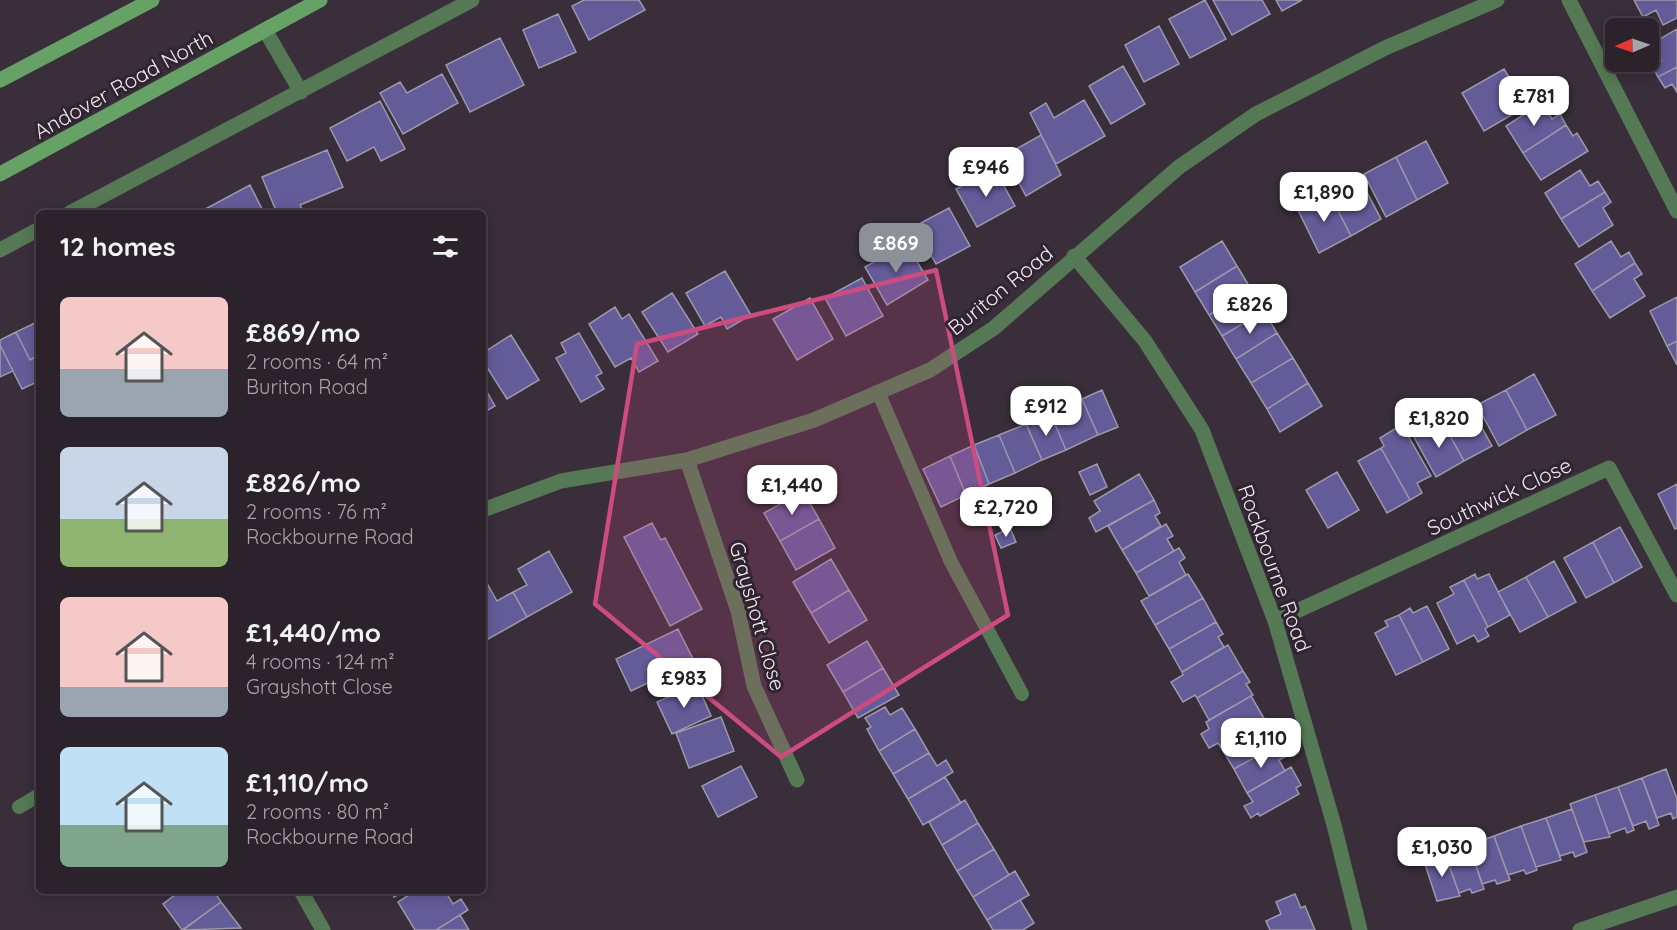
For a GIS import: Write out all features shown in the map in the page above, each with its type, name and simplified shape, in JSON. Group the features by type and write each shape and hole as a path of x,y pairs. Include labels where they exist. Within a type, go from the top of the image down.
{"main road":[{"path":"0,80 152,0"},
{"name":"Andover Road North","path":"0,174 320,0"}],"street":[{"path":"76,210 472,0"},
{"name":"Buriton Road","path":"486,509 561,481 687,460 814,420 879,394 930,370 994,328 1179,167 1256,114 1385,48 1497,0"},
{"path":"1569,0 1677,211"},
{"path":"265,30 301,92"},
{"path":"0,250 36,231"},
{"name":"Rockbourne Road","path":"1074,256 1146,341 1202,430 1275,621 1334,825 1360,930"},
{"name":"Grayshott Close","path":"687,460 738,610 754,686 797,780"},
{"name":"Southwick Close","path":"1275,621 1609,468 1677,595"},
{"path":"303,894 323,930"},
{"path":"1580,930 1677,897"}],"lane":[{"path":"879,394 951,562 1022,694"},
{"path":"19,807 36,797"}],"highlighted area":[{"path":"936,270 1008,615 781,757 595,604 637,344"}],"building":[{"path":"584,0 639,0 645,10 589,40 572,6"},
{"path":"1205,0 1226,39 1190,58 1169,19"},
{"path":"1213,0 1262,0 1270,14 1232,35"},
{"path":"1276,0 1302,0 1282,11"},
{"path":"1634,0 1677,0 1677,18 1663,25 1656,10 1643,17"},
{"path":"558,14 576,52 539,68 523,30"},
{"path":"1159,26 1179,64 1144,82 1125,45"},
{"path":"1677,29 1677,67 1658,77 1655,72 1659,72 1661,61 1659,39"},
{"path":"500,38 524,85 470,112 446,65"},
{"path":"1123,66 1145,104 1111,124 1089,86"},
{"path":"1677,67 1677,92 1672,84 1665,88 1658,77"},
{"path":"1504,69 1519,94 1508,101 1515,113 1484,131 1462,93"},
{"path":"442,74 458,103 403,134 380,93 400,82 407,93"},
{"path":"1084,100 1105,136 1056,164 1030,113 1046,103 1054,118"},
{"path":"380,101 405,149 381,161 374,147 347,161 330,128"},
{"path":"1542,103 1552,119 1560,114 1566,125 1523,153 1506,126"},
{"path":"1566,125 1573,136 1577,133 1588,151 1541,180 1523,153"},
{"path":"1041,135 1061,175 1026,196 1004,156"},
{"path":"1426,141 1448,183 1417,200 1396,157"},
{"path":"327,150 343,187 300,205 302,210 276,210 262,177"},
{"path":"1396,157 1417,200 1386,217 1364,174"},
{"path":"994,168 1015,206 977,227 956,189"},
{"path":"1580,170 1590,186 1598,181 1605,192 1561,219 1545,193"},
{"path":"1359,177 1381,219 1351,236 1329,193"},
{"path":"250,185 262,210 204,210"},
{"path":"1605,192 1611,202 1603,208 1613,225 1579,247 1561,219"},
{"path":"1329,193 1351,236 1319,253 1298,210"},
{"path":"949,208 970,246 936,264 915,226"},
{"path":"1222,241 1237,266 1195,292 1180,267"},
{"path":"1611,241 1621,257 1629,252 1635,263 1592,291 1575,264"},
{"path":"906,243 928,280 887,305 865,267"},
{"path":"1635,263 1642,274 1634,279 1645,296 1610,318 1592,291"},
{"path":"1237,266 1251,289 1209,315 1195,292"},
{"path":"725,271 751,315 727,329 721,317 705,326 686,293"},
{"path":"862,278 883,316 846,336 825,298"},
{"path":"1251,289 1264,311 1222,336 1209,315"},
{"path":"672,293 698,334 668,352 642,312"},
{"path":"1677,297 1677,341 1667,346 1650,311"},
{"path":"810,298 833,339 797,360 773,319"},
{"path":"615,307 622,319 629,314 658,361 639,372 631,358 615,367 589,324"},
{"path":"1264,311 1277,333 1236,359 1222,336"},
{"path":"36,322 36,357 30,360 16,332"},
{"path":"16,332 30,360 36,357 36,382 22,389 0,345 0,340"},
{"path":"579,333 602,373 596,376 604,389 581,402 556,358 566,353 561,343"},
{"path":"1277,333 1293,358 1251,383 1236,359"},
{"path":"511,335 539,380 507,399 486,366 486,351"},
{"path":"1677,341 1677,365 1667,346"},
{"path":"0,345 13,371 0,377"},
{"path":"1293,358 1308,383 1267,409 1251,383"},
{"path":"1534,374 1556,415 1527,430 1506,390"},
{"path":"1308,383 1322,406 1280,432 1267,409"},
{"path":"486,390 495,406 486,411"},
{"path":"1102,390 1118,427 1098,435 1082,399"},
{"path":"1506,390 1527,430 1499,446 1477,405"},
{"path":"1082,399 1098,435 1066,450 1050,413"},
{"path":"1470,406 1492,446 1464,461 1442,421"},
{"path":"1050,413 1066,450 1042,460 1026,424"},
{"path":"1442,421 1464,461 1436,477 1414,437"},
{"path":"1026,424 1042,460 1015,473 999,435"},
{"path":"1396,428 1400,436 1406,432 1431,476 1417,483 1422,493 1410,500 1381,448 1384,446 1380,438"},
{"path":"999,435 1015,473 989,484 974,445"},
{"path":"974,445 989,484 966,495 950,456"},
{"path":"1381,448 1410,500 1387,513 1358,461"},
{"path":"950,456 966,495 941,507 923,469"},
{"path":"1097,464 1107,487 1090,495 1079,472"},
{"path":"1337,472 1359,510 1328,528 1306,490"},
{"path":"1139,474 1154,500 1096,532 1089,518 1100,511 1094,501"},
{"path":"1677,484 1677,528 1675,529 1658,494"},
{"path":"803,491 819,519 780,541 764,513"},
{"path":"1154,500 1160,513 1155,516 1161,526 1122,550 1108,526"},
{"path":"819,519 835,548 796,570 780,541"},
{"path":"652,523 661,540 665,538 702,609 670,626 624,537"},
{"path":"1166,524 1173,536 1167,539 1174,551 1136,573 1122,550"},
{"path":"1620,527 1642,567 1614,583 1593,542"},
{"path":"1010,528 1016,542 1001,548 995,535"},
{"path":"1593,542 1614,583 1586,598 1564,558"},
{"path":"1179,548 1185,558 1179,562 1186,575 1149,596 1136,573"},
{"path":"549,551 572,592 527,617 513,592 527,585 518,569"},
{"path":"831,559 849,590 811,613 793,582"},
{"path":"1554,561 1576,602 1548,617 1526,577"},
{"path":"1188,574 1203,598 1155,625 1141,601"},
{"path":"1475,574 1477,579 1489,574 1510,615 1488,627 1464,580"},
{"path":"1526,577 1548,617 1520,632 1498,592"},
{"path":"1464,580 1488,627 1485,629 1489,636 1478,642 1474,635 1457,644 1437,603 1454,594 1450,587"},
{"path":"488,585 497,601 513,592 527,617 486,640 486,586"},
{"path":"849,590 867,620 829,643 811,613"},
{"path":"1203,598 1216,622 1169,649 1155,625"},
{"path":"1427,606 1449,649 1423,662 1399,615 1410,608 1413,613"},
{"path":"1399,615 1423,662 1396,675 1375,633 1388,626 1385,621"},
{"path":"1216,622 1223,634 1218,637 1224,647 1182,672 1169,649"},
{"path":"678,629 694,661 631,691 616,659"},
{"path":"867,641 883,668 843,692 827,665"},
{"path":"1228,645 1243,671 1197,698 1195,695 1183,702 1171,682 1183,675 1182,672"},
{"path":"883,668 899,695 858,718 843,692"},
{"path":"1243,671 1250,682 1246,684 1253,695 1209,720 1197,698"},
{"path":"697,684 711,716 672,734 657,702"},
{"path":"1251,696 1265,720 1220,746 1218,743 1209,748 1201,734 1209,729 1206,722"},
{"path":"885,707 890,715 902,708 915,729 879,751 867,729 871,727 865,718"},
{"path":"721,717 734,751 689,768 676,733"},
{"path":"1265,720 1277,745 1234,769 1220,746"},
{"path":"915,729 929,753 893,774 879,751"},
{"path":"1278,744 1285,757 1279,760 1285,771 1247,793 1234,769"},
{"path":"929,753 937,766 946,760 953,772 908,799 893,774"},
{"path":"741,766 757,797 718,817 702,786"},
{"path":"1291,767 1301,785 1296,788 1299,794 1260,816 1258,813 1251,818 1244,806 1253,802 1247,793"},
{"path":"1666,769 1677,799 1677,817 1673,819 1671,813 1657,818 1642,778"},
{"path":"945,777 961,803 923,825 908,799"},
{"path":"1642,778 1659,825 1649,829 1646,821 1633,826 1618,787"},
{"path":"1618,787 1634,830 1627,833 1625,828 1609,834 1595,795"},
{"path":"1595,795 1610,837 1584,842 1570,804"},
{"path":"965,800 978,823 942,845 929,822"},
{"path":"1572,809 1587,852 1575,857 1573,852 1560,856 1546,818"},
{"path":"1546,818 1561,860 1536,867 1521,826"},
{"path":"978,823 994,849 957,871 942,845"},
{"path":"1521,826 1537,870 1526,874 1524,870 1508,875 1494,836"},
{"path":"1494,836 1510,880 1497,884 1495,880 1482,884 1469,845"},
{"path":"1469,845 1484,889 1472,893 1470,889 1459,893 1445,854"},
{"path":"994,849 1009,875 973,897 957,871"},
{"path":"1445,854 1460,896 1437,901 1424,861"},
{"path":"1015,871 1029,895 987,920 973,897"},
{"path":"176,894 216,894 221,902 182,930 163,904"},
{"path":"410,894 447,894 453,904 461,899 468,910 436,930 415,930 398,902"},
{"path":"1295,894 1301,908 1305,906 1315,930 1270,930 1266,921 1281,914 1276,902"},
{"path":"1020,900 1034,923 1023,930 993,930 987,920"},
{"path":"221,902 241,928 183,930"},
{"path":"460,915 469,930 436,930"}]}
